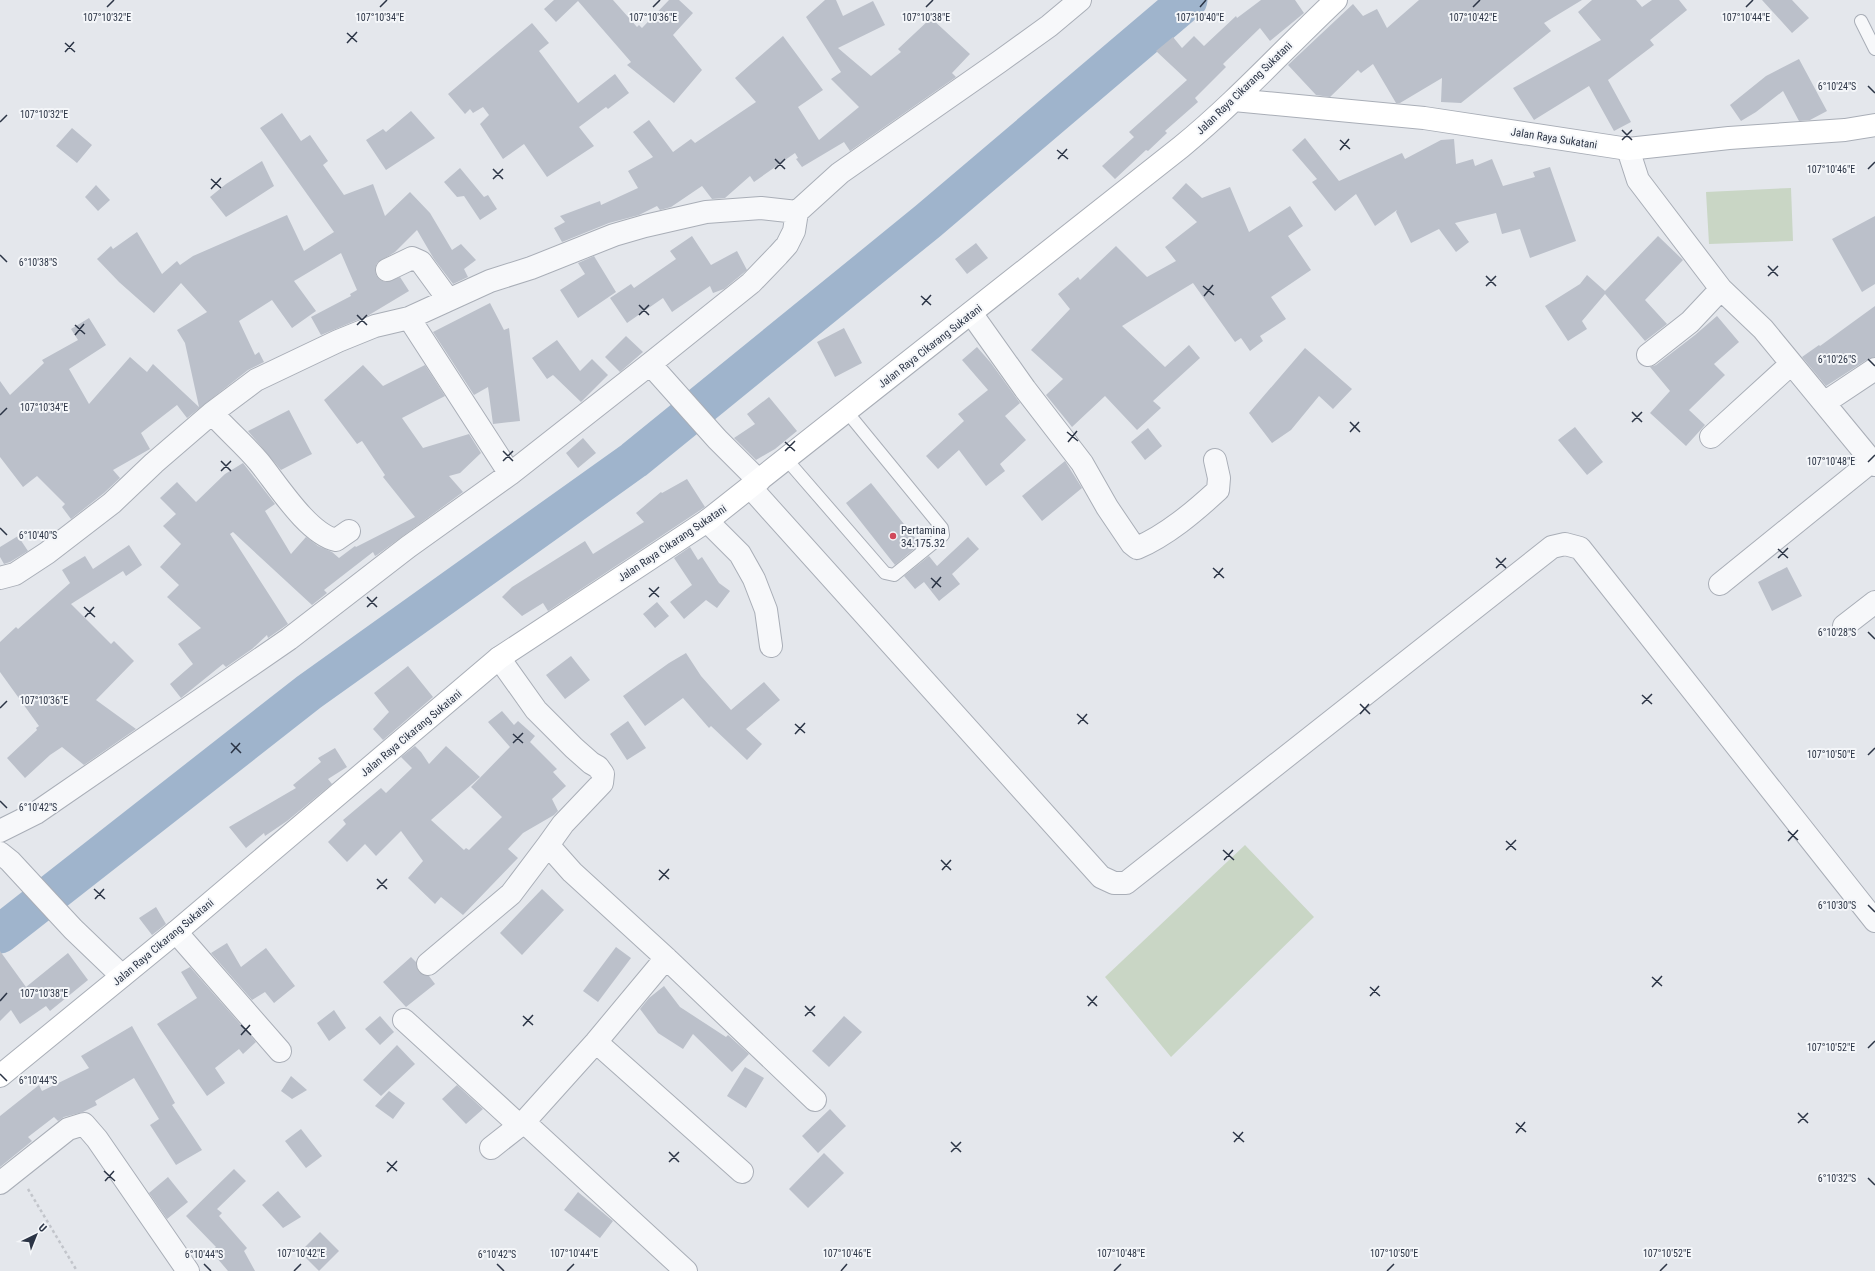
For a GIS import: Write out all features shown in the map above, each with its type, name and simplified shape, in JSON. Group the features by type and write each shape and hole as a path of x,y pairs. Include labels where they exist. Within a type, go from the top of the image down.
{"main road":[{"name":"Jalan Raya Cikarang Sukatani","path":"0,1076 176,932 500,658 708,521 1210,124 1336,0"},
{"name":"Jalan Raya Sukatani","path":"1234,100 1424,118 1628,149 1729,138 1846,130 1875,125"}],"street":[{"path":"0,831 42,809 289,639 408,547 510,474 751,283 788,245 797,212 840,173 1049,26 1080,0"},
{"path":"1628,149 1638,180 1721,289 1763,329 1873,463 1720,584"},
{"path":"0,578 15,574 47,553 112,503 212,413 256,380 338,341 375,326 409,318 490,281 531,268 614,235 645,226 706,212 761,208 797,212"},
{"path":"387,270 412,258 421,262 448,299"},
{"path":"1648,355 1690,322 1721,289"},
{"path":"971,313 1025,389 1082,463 1107,507 1132,544 1137,548 1147,544 1179,522 1218,490 1219,478 1215,460"},
{"path":"409,318 510,474"},
{"path":"650,364 1101,877 1114,883 1126,883 1552,547 1565,544 1580,548 1875,921"},
{"path":"1711,437 1791,364"},
{"path":"1824,403 1875,369"},
{"path":"212,413 258,462 300,514 322,533 330,539 336,540 349,531"},
{"path":"708,521 740,554 754,579 766,610 771,646"},
{"path":"1844,626 1875,602"},
{"path":"428,964 511,894 563,824 602,783 603,774 598,766 591,763 574,748 536,710 500,658"},
{"path":"548,844 572,872 666,958 815,1100"},
{"path":"5,857 73,929 122,976"},
{"path":"176,932 280,1051"},
{"path":"491,1148 522,1124 596,1042 666,958"},
{"path":"404,1020 686,1271"},
{"path":"596,1042 742,1172"},
{"path":"8,1176 68,1129 84,1124 97,1139 188,1271"}],"lane":[{"path":"1861,21 1875,48"},
{"path":"787,460 885,573 894,575 944,535 942,528 847,412"}],"path":[{"path":"8,1176 77,1271"}],"green space":[{"path":"1791,188 1793,241 1709,244 1706,192"},
{"path":"1245,845 1314,917 1171,1057 1105,977"}],"building":[{"path":"554,0 613,0 637,27 639,25 642,28 669,0 679,0 693,13 673,35 702,70 674,103 627,65 631,62 578,1 556,22 544,9"},
{"path":"825,0 836,0 843,16 873,1 885,25 838,48 871,76 901,52 898,49 931,18 970,54 952,73 956,77 850,151 844,142 802,167 796,159 798,158 795,153 754,182 750,176 725,198 712,199 702,186 671,207 660,210 657,206 639,215 609,223 562,242 554,228 565,222 560,216 600,201 601,205 638,188 628,171 653,157 633,132 649,120 673,152 691,139 695,143 756,102 735,78 783,36 823,90 798,107 819,140 859,107 831,79 841,72 806,17"},
{"path":"1261,0 1295,0 1304,13 1270,41 1260,28 1223,64 1226,67 1195,98 1198,102 1165,131 1167,133 1148,151 1146,150 1115,179 1102,166 1134,137 1129,132 1187,80 1156,51 1173,37 1182,48 1194,36 1204,46 1236,16 1237,18"},
{"path":"1419,0 1582,0 1544,23 1551,31 1461,103 1441,102 1442,78 1400,103 1396,103 1373,64 1361,73 1358,70 1330,97 1316,95 1288,65 1353,4 1363,16 1377,9 1387,28"},
{"path":"1592,0 1636,0 1642,7 1652,0 1679,0 1687,10 1650,40 1654,45 1608,80 1631,122 1614,131 1589,86 1534,120 1513,88 1601,40 1578,12"},
{"path":"1762,0 1792,0 1809,18 1792,33"},
{"path":"532,23 549,43 539,51 578,103 615,74 629,93 608,109 606,107 579,127 594,146 547,177 524,144 503,159 480,124 489,115 483,107 473,113 470,109 465,114 448,94"},
{"path":"1799,59 1827,111 1810,120 1799,121 1783,91 1756,112 1741,121 1730,105 1766,76"},
{"path":"411,111 435,138 386,170 366,140 383,129 386,132"},
{"path":"282,113 301,141 310,135 328,161 323,165 344,195 373,184 385,216 410,192 430,213 452,250 461,244 476,260 464,269 468,277 453,284 434,259 417,230 395,252 377,263 375,269 376,275 380,280 386,282 400,277 409,291 369,315 321,335 311,317 351,296 350,294 357,290 341,253 294,281 316,311 292,328 272,300 239,321 255,355 259,352 264,362 248,370 187,418 177,405 141,433 150,449 113,470 120,478 104,493 71,519 62,507 65,504 37,476 23,487 0,457 0,381 10,395 44,363 42,360 78,340 71,329 89,318 106,345 69,369 89,404 130,357 147,372 153,364 199,407 185,343 177,330 207,312 181,283 154,313 119,282 97,259 111,246 113,249 137,232 162,274 177,261 180,265 193,256 287,215 304,251 334,232 260,128"},
{"path":"72,128 92,145 77,163 56,146"},
{"path":"1305,138 1339,181 1402,153 1405,159 1441,140 1454,139 1456,164 1473,159 1475,166 1492,159 1503,186 1535,177 1533,172 1550,167 1576,241 1530,258 1520,229 1502,234 1496,213 1455,223 1469,242 1456,252 1439,229 1411,243 1396,212 1397,210 1375,226 1356,194 1335,211 1312,182 1317,179 1292,150"},
{"path":"262,161 274,186 226,217 210,197 226,184"},
{"path":"460,168 484,197 488,195 497,209 480,220 464,196 457,197 444,182"},
{"path":"1186,183 1202,198 1230,187 1249,232 1290,206 1303,226 1288,236 1311,270 1271,297 1286,319 1260,336 1263,341 1250,351 1241,338 1235,342 1193,283 1122,326 1165,367 1189,345 1200,358 1153,401 1161,408 1137,430 1105,396 1072,427 1046,395 1063,379 1031,350 1070,309 1058,294 1078,277 1080,280 1116,246 1147,277 1176,261 1165,247 1197,222 1172,198"},
{"path":"96,185 110,200 98,211 85,197"},
{"path":"1875,216 1875,284 1862,292 1832,239"},
{"path":"692,236 711,265 737,251 747,270 724,289 713,293 710,286 672,312 663,298 627,323 610,298 631,284 634,288 676,259 670,251"},
{"path":"1658,236 1683,260 1645,300 1667,324 1645,341 1605,294 1582,321 1587,329 1568,341 1545,306 1580,284 1587,275 1605,291"},
{"path":"976,243 988,258 967,274 955,259"},
{"path":"594,256 616,292 578,318 560,290 585,274 578,263"},
{"path":"490,303 504,330 509,328 520,421 493,424 488,387 474,395 433,332"},
{"path":"1875,306 1875,357 1868,359 1826,386 1802,357 1819,345 1820,346"},
{"path":"1717,316 1739,342 1714,364 1725,375 1689,410 1705,425 1686,446 1650,413 1670,391 1650,367 1656,365"},
{"path":"844,328 862,363 835,377 817,342"},
{"path":"626,336 643,352 620,372 605,357"},
{"path":"557,340 580,371 592,359 608,375 581,402 553,375 547,379 532,358"},
{"path":"977,347 991,363 1020,403 1005,416 1026,440 1000,464 1005,471 986,486 959,450 938,469 926,456 964,421 958,414 988,390 962,360"},
{"path":"1305,348 1352,389 1333,409 1319,396 1291,430 1272,443 1249,413"},
{"path":"363,365 383,386 425,365 445,396 402,418 423,448 469,434 481,453 460,473 449,476 463,492 377,555 375,556 373,552 324,590 327,593 312,605 233,532 230,534 288,624 268,638 267,635 252,649 226,667 223,664 181,698 170,684 193,664 178,644 201,628 167,597 179,585 160,567 181,544 163,526 176,514 160,498 177,482 196,502 225,474 243,463 275,504 265,511 291,554 306,537 318,546 332,552 339,558 355,546 356,547 415,517 383,477 385,475 362,441 357,444 324,400"},
{"path":"769,397 797,431 775,449 756,460 734,438 755,424 747,414"},
{"path":"289,410 312,454 281,470 248,431"},
{"path":"1575,427 1603,462 1587,475 1558,440"},
{"path":"1148,428 1162,446 1145,460 1131,442"},
{"path":"583,438 596,453 578,468 566,453"},
{"path":"1065,461 1082,488 1042,521 1022,496"},
{"path":"687,479 705,507 548,611 543,603 522,616 502,597 512,587 585,541 593,554 644,522 636,513 661,492 662,493"},
{"name":"Pertamina 34.175.32","path":"871,483 920,544 895,565 846,503"},
{"path":"18,536 28,551 4,564 0,557 0,547"},
{"path":"968,537 979,549 952,574 960,584 939,601 924,582 915,589 904,576 929,556 937,566"},
{"path":"129,545 142,565 126,576 123,571 71,604 111,644 114,641 134,661 96,700 136,729 84,765 62,747 50,755 25,778 7,758 37,730 36,728 39,726 0,672 0,642 16,627 18,629 70,583 62,570 85,556 93,569"},
{"path":"690,547 698,560 702,557 719,583 730,591 717,608 706,600 684,619 670,602 692,585 674,558"},
{"path":"1787,567 1802,596 1772,611 1758,582"},
{"path":"657,602 669,616 655,628 643,614"},
{"path":"686,653 701,676 731,710 764,682 780,700 746,729 762,744 747,760 711,726 709,728 683,698 645,726 623,696 669,663"},
{"path":"571,656 590,680 565,699 546,675"},
{"path":"408,666 433,697 383,740 373,729 389,712 374,693"},
{"path":"502,711 514,725 518,721 535,736 530,742 557,769 553,772 566,786 552,799 558,811 554,815 523,833 508,849 518,858 463,915 441,897 435,904 408,878 423,861 401,831 376,856 365,844 347,862 328,842 346,824 343,820 381,788 386,793 412,768 401,757 415,746 429,764 446,746 480,777 431,820 464,850 466,848 469,850 502,817 471,787 510,747 488,722"},
{"path":"628,721 646,748 627,760 610,734"},
{"path":"335,748 347,767 328,779 332,784 287,821 265,836 264,833 246,848 229,827 296,788 293,785 321,762 318,758"},
{"path":"542,889 564,910 522,955 500,933"},
{"path":"156,907 166,924 152,935 139,918"},
{"path":"227,943 241,967 266,948 295,986 274,1003 265,992 252,1000 211,953"},
{"path":"616,947 631,958 598,1002 583,991"},
{"path":"0,951 26,987 68,953 88,980 50,1011 46,1006 20,1024 11,1010 0,1021"},
{"path":"411,957 416,962 419,972 429,976 435,984 406,1007 383,982"},
{"path":"190,967 256,1042 243,1054 239,1049 215,1068 225,1083 207,1096 157,1024 197,998 181,972"},
{"path":"664,986 680,1007 726,1037 728,1035 749,1054 732,1072 693,1034 683,1049 658,1033 640,1009 649,998"},
{"path":"334,1010 346,1028 329,1041 317,1023"},
{"path":"380,1016 394,1032 380,1045 365,1029"},
{"path":"844,1016 862,1032 829,1067 812,1051"},
{"path":"132,1026 175,1103 172,1105 202,1150 176,1165 150,1125 159,1119 134,1078 95,1101 97,1105 83,1112 64,1117 58,1121 54,1117 28,1137 32,1141 0,1167 0,1116 39,1085 42,1091 89,1068 81,1056"},
{"path":"397,1045 415,1064 381,1096 363,1080"},
{"path":"745,1067 764,1078 746,1108 727,1096"},
{"path":"291,1076 307,1090 292,1099 281,1091"},
{"path":"457,1085 483,1109 466,1124 442,1099"},
{"path":"389,1091 405,1103 393,1119 375,1106"},
{"path":"830,1109 846,1126 818,1153 802,1136"},
{"path":"301,1129 322,1156 306,1168 285,1141"},
{"path":"824,1153 844,1173 808,1208 789,1189"},
{"path":"234,1169 246,1181 217,1209 222,1213 219,1216 247,1248 244,1251 255,1271 228,1271 211,1251 216,1247 186,1216"},
{"path":"168,1177 188,1202 167,1219 149,1193"},
{"path":"278,1191 301,1217 283,1228 262,1205"},
{"path":"578,1192 613,1221 600,1238 564,1210"},
{"path":"320,1232 339,1251 319,1271 300,1252"}],"waterway":[{"path":"0,934 309,692 634,460 928,221 1188,0"}],"place":[{"name":"Pertamina 34.175.32","path":"893,536"}]}
